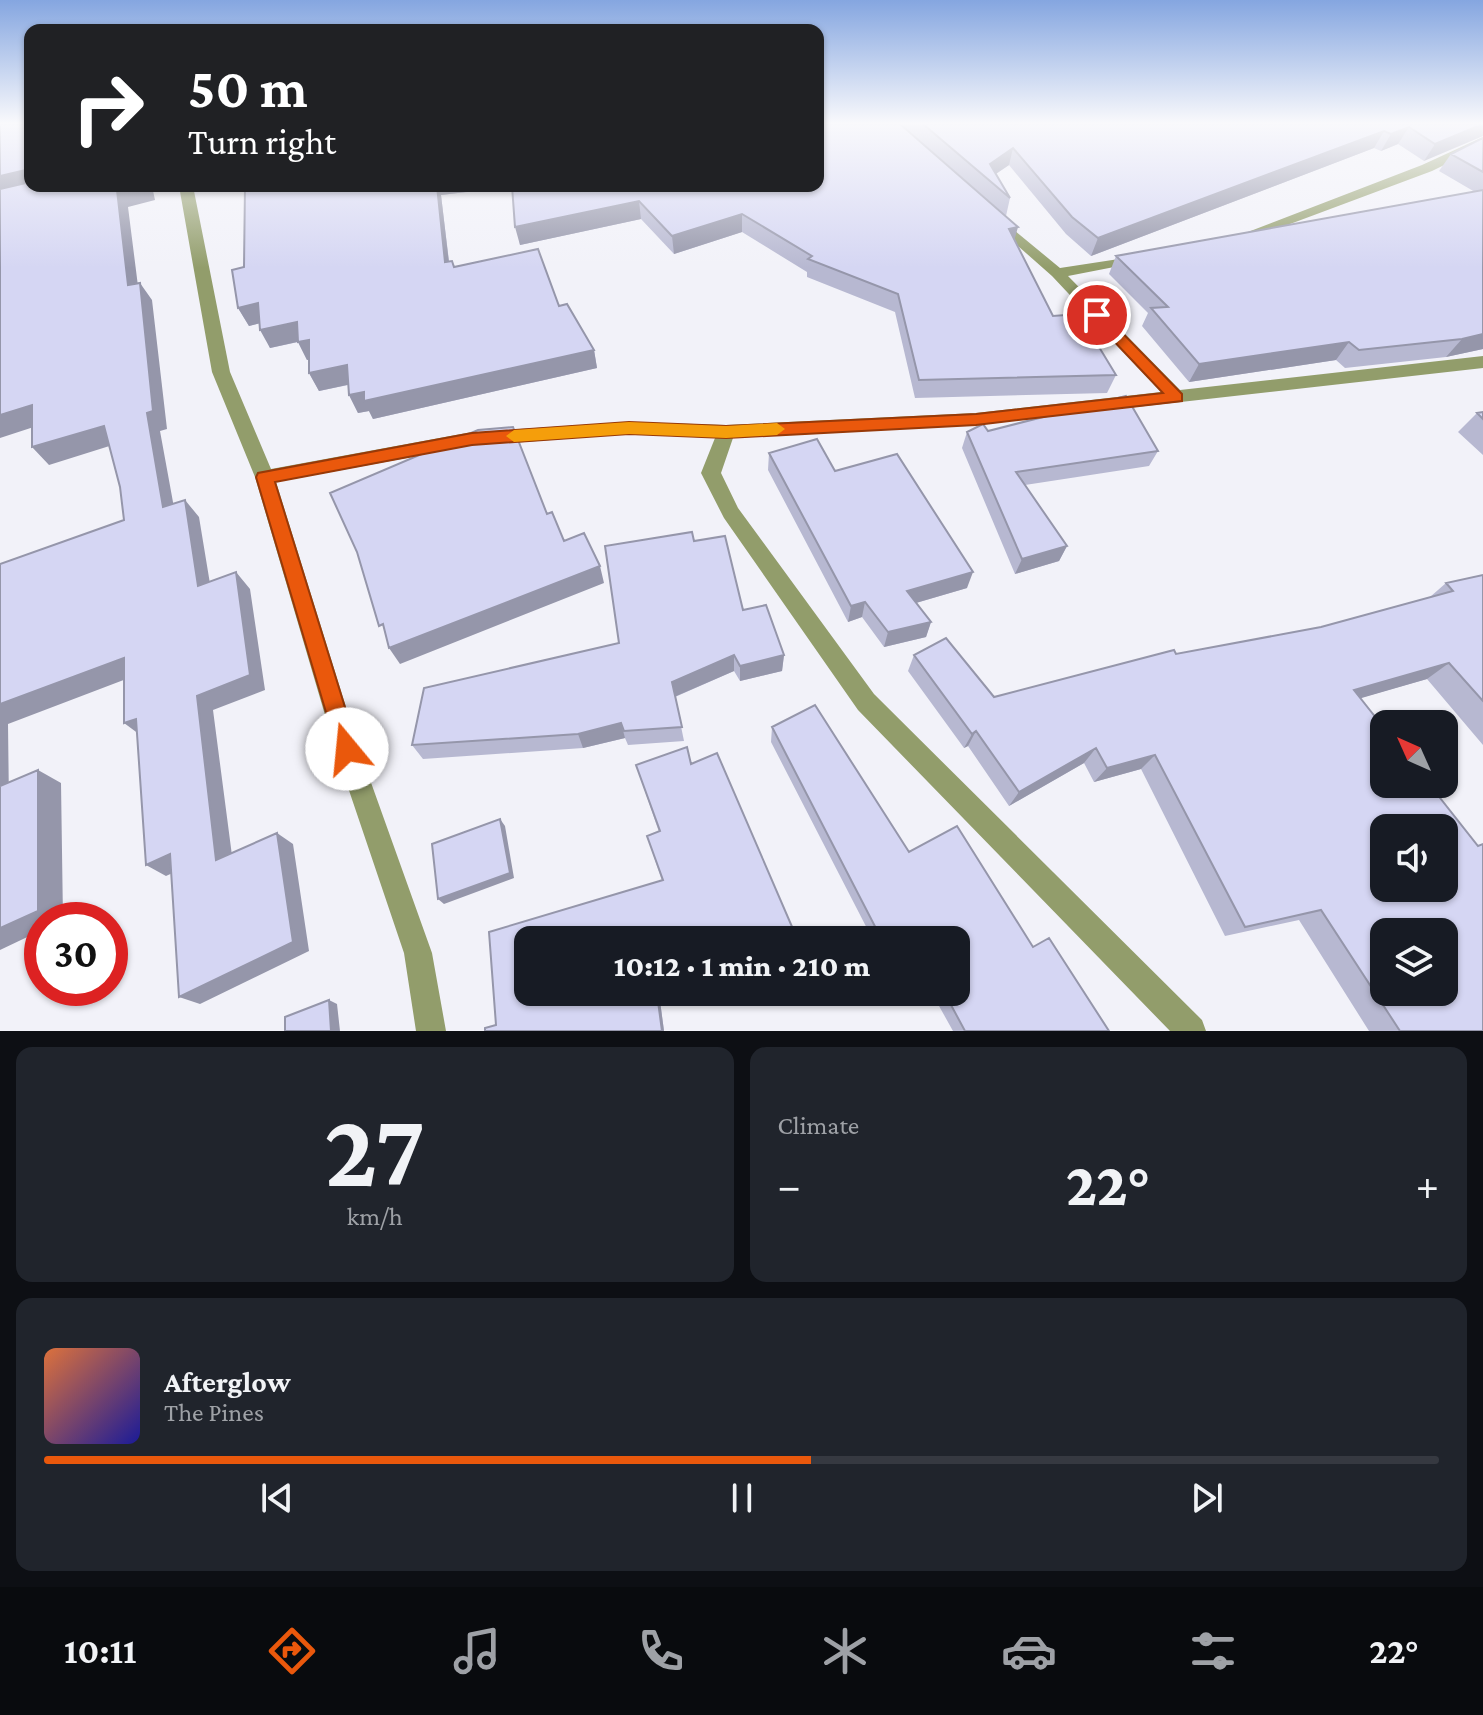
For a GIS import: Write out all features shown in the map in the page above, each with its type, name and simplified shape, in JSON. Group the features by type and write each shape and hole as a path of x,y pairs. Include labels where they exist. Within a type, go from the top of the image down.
{"street":[{"path":"1213,245 1416,172"},
{"path":"187,192 221,372 265,477 347,749 418,953 431,1031"},
{"path":"990,214 1057,273 1176,397"},
{"path":"1057,273 1151,256"},
{"path":"265,477 472,439 629,428 726,432 976,419 1483,362"},
{"path":"726,432 711,473 731,513 866,702 1191,1031"}],"building":[{"path":"824,172 955,172 1018,227 1009,229 1053,316 1079,314 1116,375 919,380 898,294 808,259 812,256 742,214 672,236 639,201 515,227 512,192 824,192"},
{"path":"980,172 995,172 1010,198"},
{"path":"1034,172 1274,172 1098,238 1072,217"},
{"path":"24,183 24,192 117,192 128,285 140,283 153,411 147,413 163,507 185,500 198,586 236,572 250,675 197,696 216,860 277,833 293,942 179,997 170,854 146,865 136,719 124,723 124,658 0,704 0,564 124,520 120,487 104,426 32,447 32,405 0,415 0,189"},
{"path":"1483,190 1483,334 1462,339 1359,350 1349,342 1199,364 1151,308 1168,307 1116,256"},
{"path":"245,192 438,192 445,262 452,261 454,267 538,249 559,306 567,304 594,350 364,401 364,392 349,395 347,365 309,373 309,340 298,342 297,322 260,330 258,303 238,308 232,270 244,267"},
{"path":"1126,396 1158,451 1016,472 1067,546 1022,559 967,432 983,424 988,431"},
{"path":"513,427 547,514 552,512 564,541 584,533 600,566 389,648 383,624 379,626 357,552 330,493 478,430"},
{"path":"817,439 835,471 897,454 973,572 907,591 931,622 888,632 865,602 851,606 769,453"},
{"path":"692,532 694,541 725,536 743,610 766,605 784,655 740,666 734,655 672,682 682,727 624,731 621,723 578,734 412,745 424,688 619,643 605,546"},
{"path":"1483,575 1483,701 1449,663 1354,690 1370,710 1370,798 1440,798 1453,814 1370,814 1370,902 1458,902 1458,821 1478,846 1483,844 1483,1031 1400,1031 1384,1006 1458,1006 1458,918 1370,918 1370,985 1321,910 1245,927 1155,755 1107,768 1096,748 1019,792 976,731 972,734 914,655 946,638 994,697 1174,650 1176,654 1321,627 1453,591 1446,583"},
{"path":"815,705 909,852 957,826 1033,947 1049,938 1109,1031 965,1031 952,1006 970,1006 970,926 875,926 772,727"},
{"path":"687,747 691,764 717,753 792,926 514,926 514,1006 659,1006 662,1031 485,1031 485,1028 496,1025 489,932 663,880 647,836 660,831 636,765"},
{"path":"38,770 38,902 24,902 24,917 0,928 0,786"},
{"path":"500,819 510,873 438,899 432,844"},
{"path":"329,1000 331,1031 285,1031 285,1017"}],"slow traffic":[{"path":"514,436 629,428 726,432 777,429"}],"route":[{"path":"347,749 265,477 472,439 629,428 726,432 976,419 1176,397 1097,315"}]}
